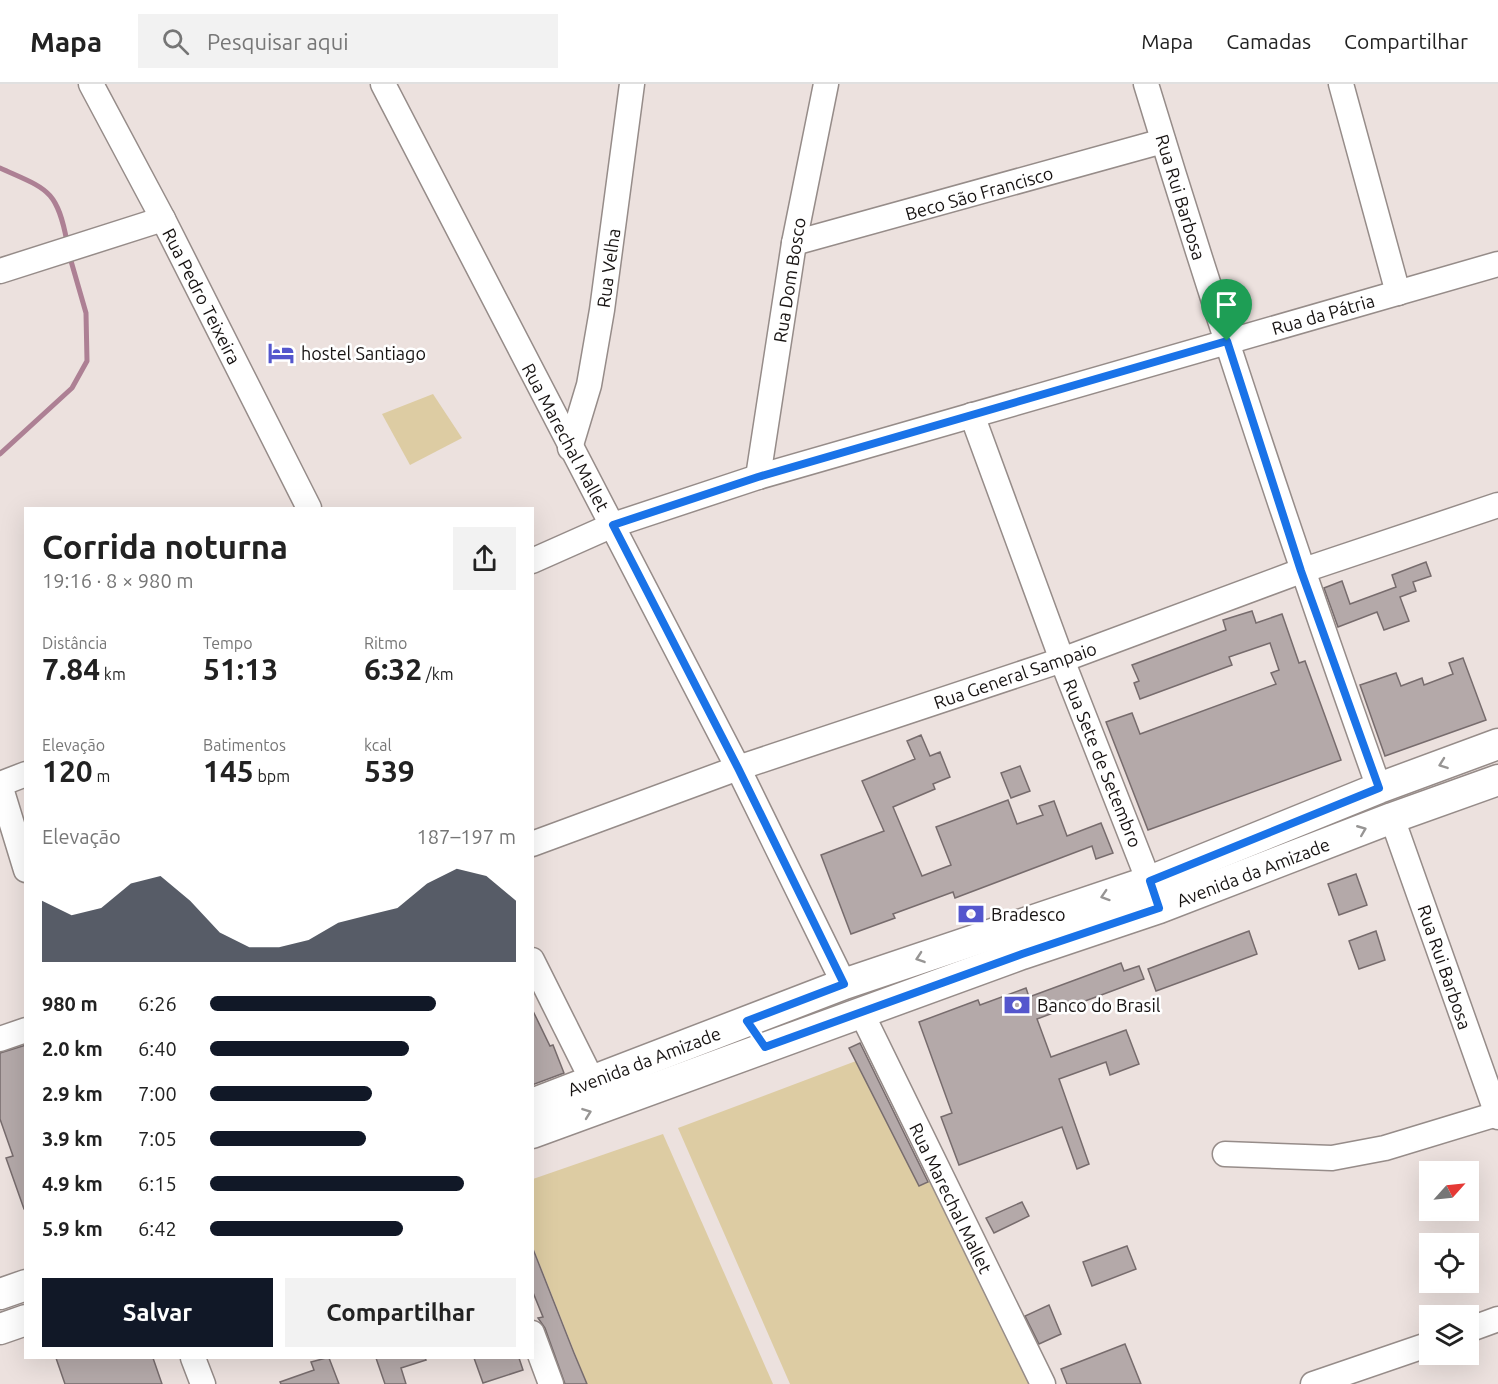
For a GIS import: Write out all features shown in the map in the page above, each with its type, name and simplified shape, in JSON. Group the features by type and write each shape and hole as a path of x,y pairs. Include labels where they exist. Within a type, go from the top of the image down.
{"main road":[{"name":"Avenida da Amizade","path":"534,1132 1022,954 1379,788 1498,744"},
{"name":"Avenida da Amizade","path":"534,1103 844,984 1012,927 1154,894 1392,818 1498,780"},
{"path":"1012,927 1022,954"},
{"path":"747,1021 765,1047"},
{"path":"0,1329 24,1321"}],"street":[{"name":"Rua Pedro Teixeira","path":"91,84 163,219 308,507"},
{"name":"Rua Marechal Mallet","path":"383,84 738,768 844,984"},
{"name":"Rua Velha","path":"570,448 589,385 632,84"},
{"name":"Rua Dom Bosco","path":"758,477 794,243 826,84"},
{"name":"Rua Rui Barbosa","path":"1146,84 1301,571 1379,788"},
{"path":"1341,84 1398,293"},
{"name":"Beco São Francisco","path":"794,243 1163,141"},
{"path":"0,271 163,219"},
{"name":"Rua da Pátria","path":"534,560 613,525 758,477 1498,264"},
{"name":"Rua Sete de Setembro","path":"972,415 1062,660 1154,894"},
{"name":"Rua General Sampaio","path":"534,843 738,768 1062,660 1301,571 1498,505"},
{"path":"24,775 0,785 24,863"},
{"name":"Rua Rui Barbosa","path":"1392,818 1497,1115"},
{"path":"534,964 593,1082"},
{"name":"Rua Marechal Mallet","path":"861,1012 1043,1384"},
{"path":"0,1039 24,1031"},
{"path":"1225,1154 1332,1158 1385,1148 1497,1115"},
{"path":"1479,1326 1498,1319"},
{"path":"534,1338 551,1384"},
{"path":"1312,1384 1419,1348"},
{"path":"193,1359 203,1384"}],"shaded area":[{"path":"433,394 462,438 410,465 382,414"},
{"path":"856,1061 919,1186 934,1179 1034,1384 790,1384 678,1128"},
{"path":"663,1134 773,1384 587,1384 534,1250 534,1179"}],"building":[{"path":"1426,562 1431,576 1413,582 1416,591 1400,597 1409,621 1384,630 1377,612 1338,627 1324,588 1342,581 1350,604 1396,587 1392,575"},
{"path":"1252,611 1256,623 1282,614 1299,663 1305,661 1341,760 1148,830 1106,722 1132,713 1140,734 1276,684 1271,673 1279,670 1270,643 1229,657 1232,665 1140,699 1134,683 1139,681 1132,665 1226,630 1223,620"},
{"path":"1463,658 1486,720 1385,756 1360,685 1396,673 1401,686 1422,678 1424,685 1453,674 1449,663"},
{"path":"921,735 930,756 940,752 950,777 933,784 935,789 893,807 922,876 951,865 936,827 1008,800 1017,824 1043,815 1039,806 1054,801 1067,836 1101,823 1113,853 1096,859 1092,846 955,898 953,892 893,914 895,918 851,934 821,855 884,831 862,781 915,759 907,741"},
{"path":"1020,766 1030,791 1011,798 1001,773"},
{"path":"1356,874 1367,905 1339,915 1328,884"},
{"path":"1249,931 1257,954 1156,991 1148,969"},
{"path":"1376,931 1385,960 1359,969 1349,941"},
{"path":"1121,963 1124,971 1139,966 1144,979 1037,1019 1051,1057 1126,1030 1139,1064 1110,1075 1106,1062 1059,1079 1089,1164 1077,1169 1062,1127 959,1165 941,1117 952,1113 919,1022 978,1000 980,1005 1026,988 1029,997"},
{"path":"534,1013 550,1046 553,1045 564,1073 534,1084"},
{"path":"860,1043 928,1182 919,1186 849,1048"},
{"path":"24,1046 24,1209 6,1158 13,1156 0,1119 0,1053"},
{"path":"1022,1202 1029,1216 994,1233 986,1218"},
{"path":"1127,1246 1136,1269 1092,1286 1083,1262"},
{"path":"534,1252 587,1384 565,1384 545,1328 538,1318 543,1317 534,1295"},
{"path":"1049,1305 1061,1334 1039,1344 1025,1316"},
{"path":"1125,1344 1141,1384 1067,1384 1061,1369"},
{"path":"56,1359 153,1359 162,1384 65,1384"},
{"path":"329,1359 339,1384 281,1384 280,1382 314,1370 311,1362"},
{"path":"376,1359 426,1359 401,1368 406,1384 385,1384"},
{"path":"474,1359 519,1359 523,1370 483,1383"}],"waterway":[{"path":"0,168 39,186 54,200 67,242"},
{"path":"0,454 72,388 87,361 86,313 69,254"}],"place":[{"name":"hostel Santiago","path":"281,353"},
{"name":"Bradesco","path":"971,914"},
{"name":"Banco do Brasil","path":"1017,1005"}],"route":[{"path":"1227,341 1301,571 1379,788 1150,881 1159,908 1022,954 765,1047 747,1021 844,984 738,768 613,525 758,477 1227,341"}]}
